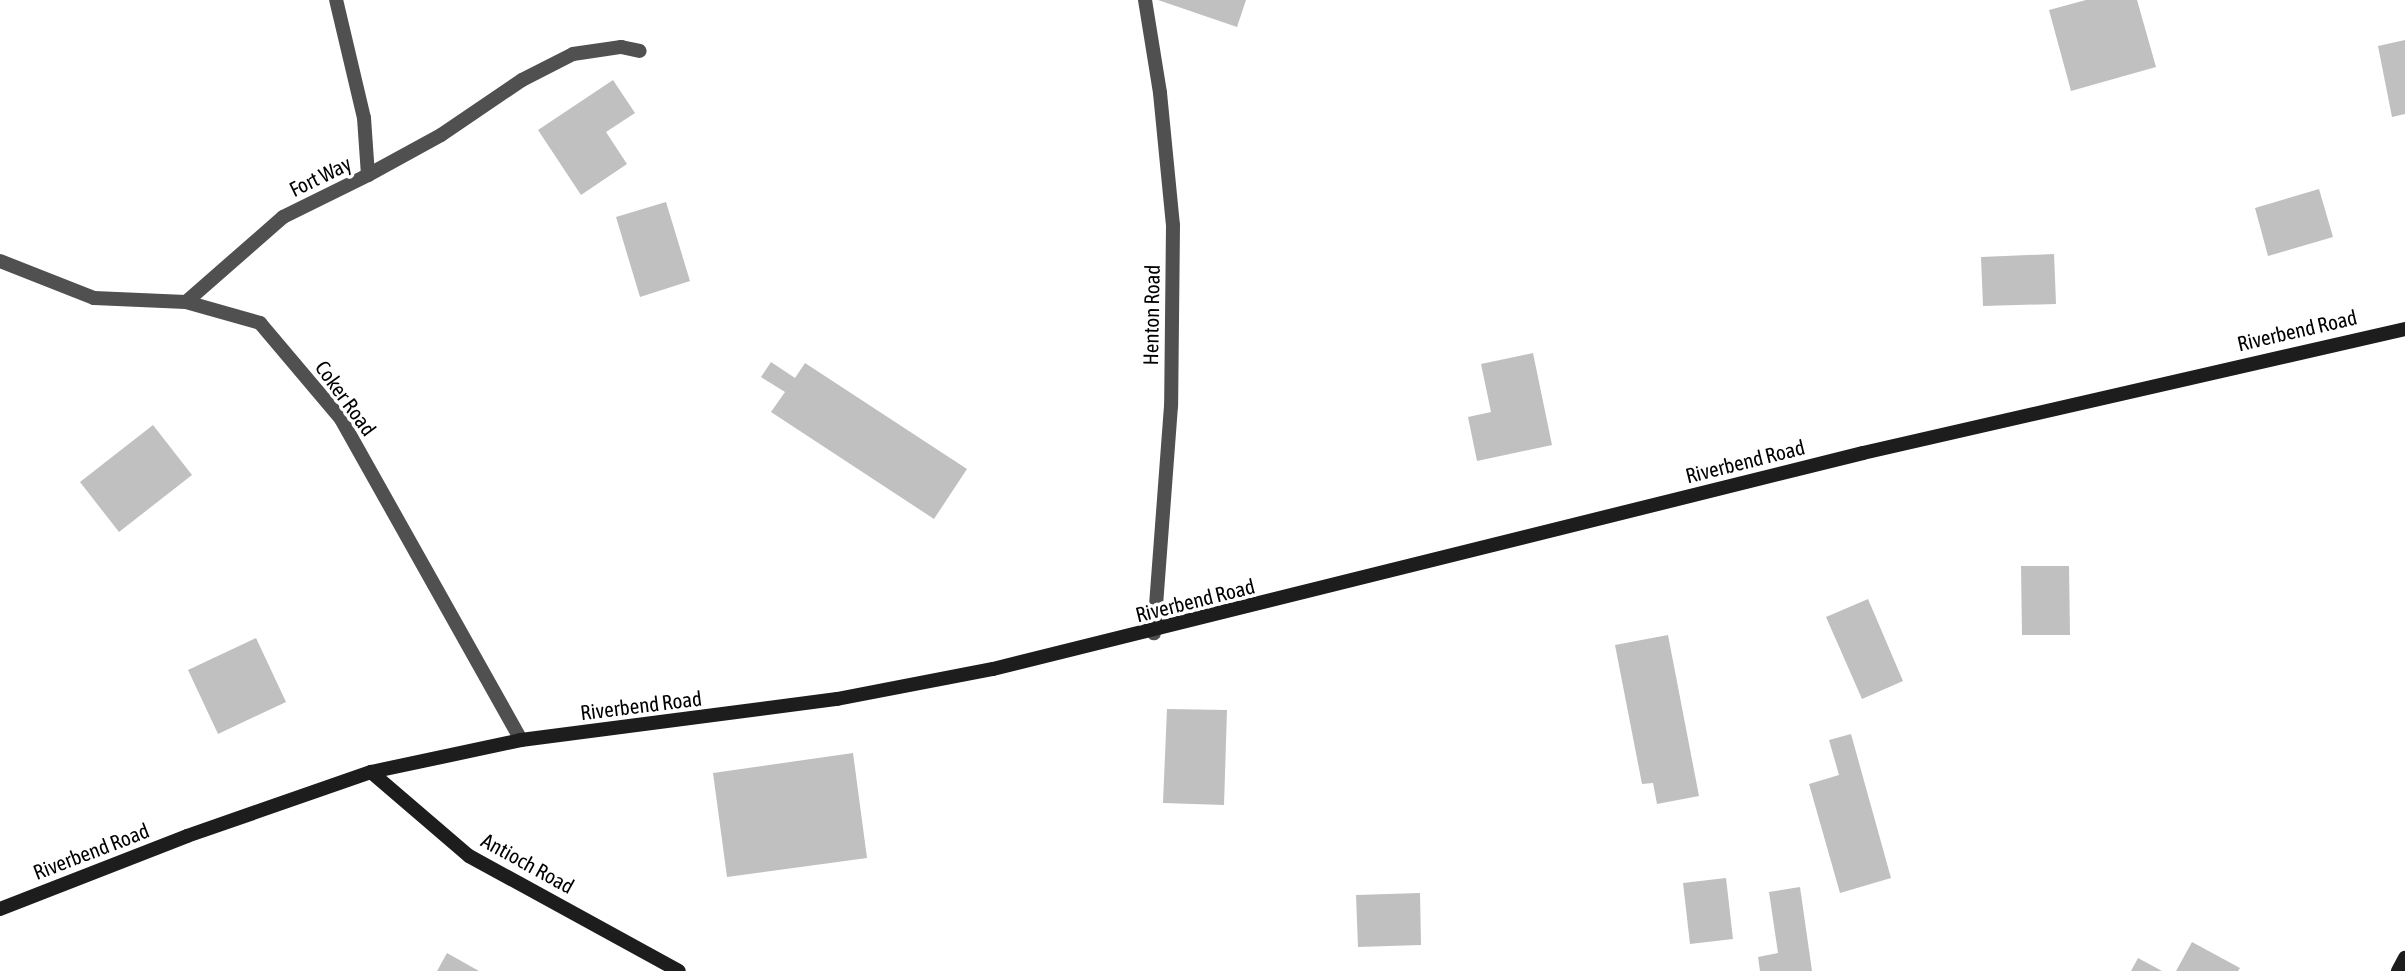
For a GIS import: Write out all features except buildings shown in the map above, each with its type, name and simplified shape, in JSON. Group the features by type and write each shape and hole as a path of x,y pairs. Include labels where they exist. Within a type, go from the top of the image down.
{"street":[{"name":"Fort Way","path":"186,302 283,217 368,175 364,118 336,0"},
{"name":"Henton Road","path":"1145,0 1160,93 1173,225 1171,406 1153,633"},
{"path":"368,175 441,135 522,80 573,54 621,47 640,51"},
{"name":"Coker Road","path":"0,261 94,298 186,302 260,323 341,419 522,740"},
{"name":"Riverbend Road","path":"0,909 187,836 371,772 522,740 837,699 1153,633 1863,453 2405,329"},
{"name":"Antioch Road","path":"371,772 469,856 679,971"},
{"path":"2398,971 2405,958"}]}
